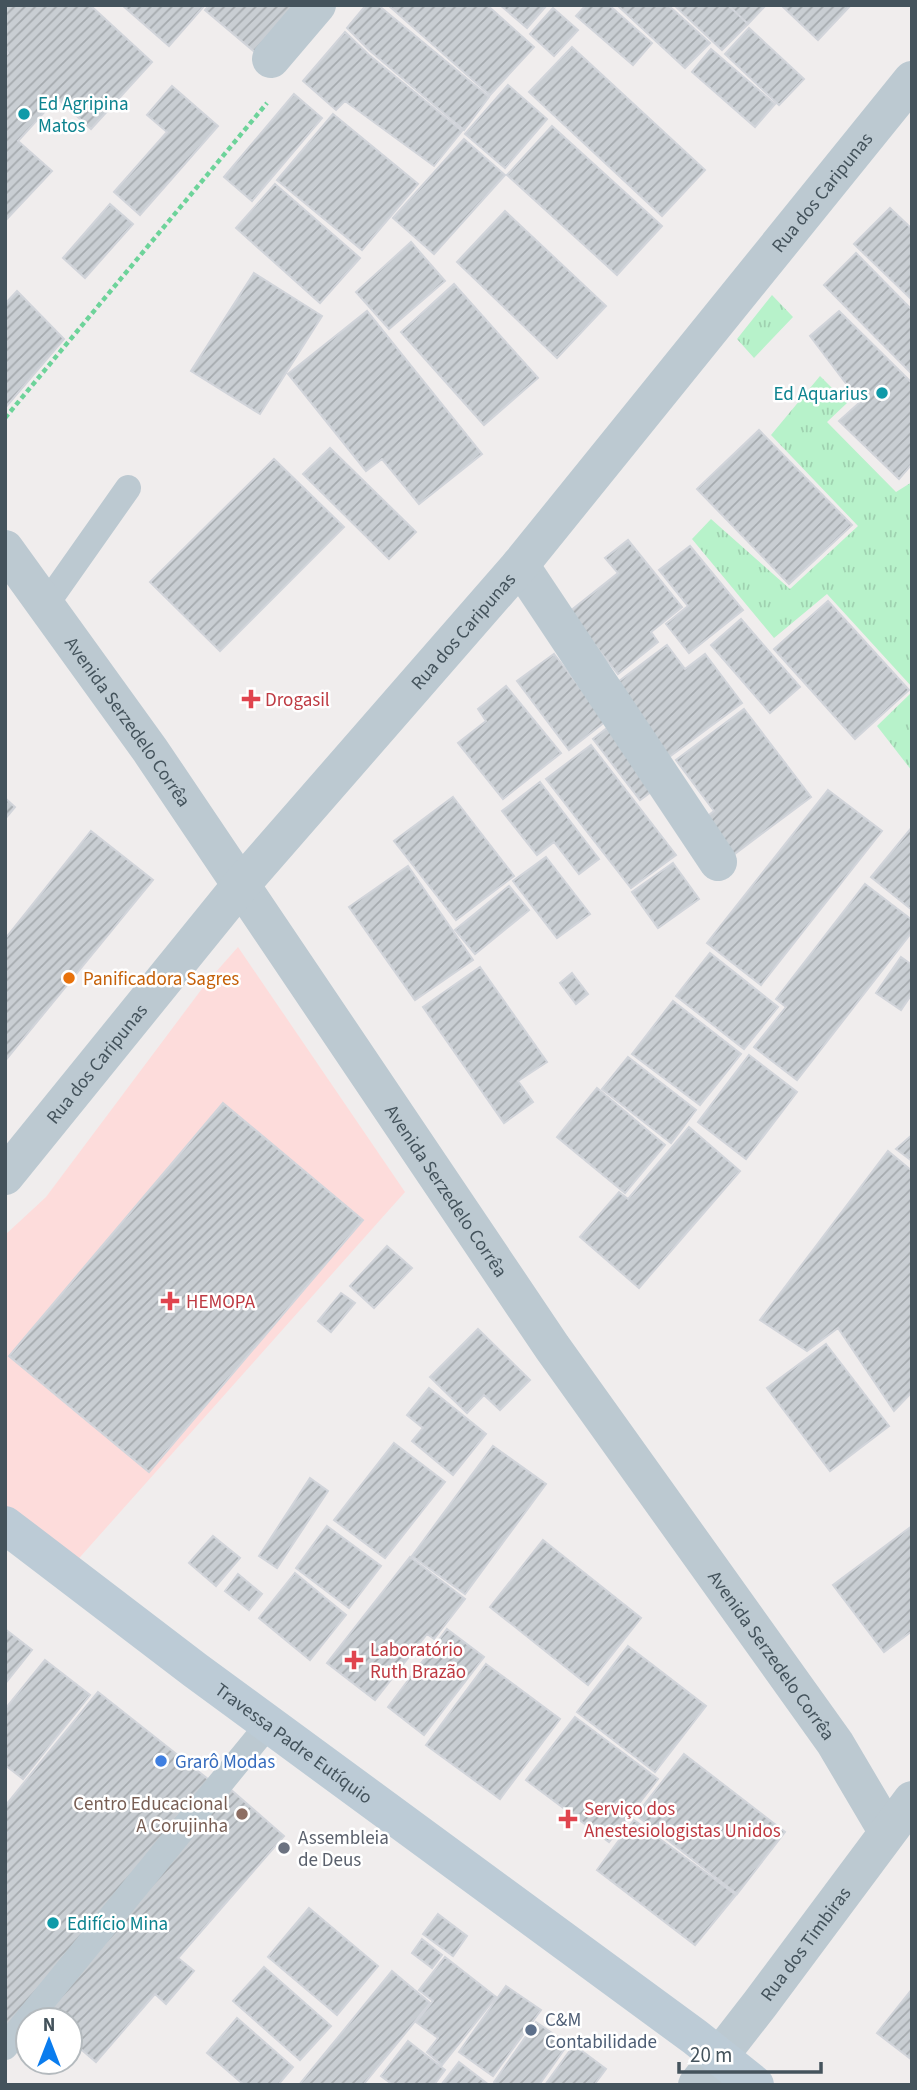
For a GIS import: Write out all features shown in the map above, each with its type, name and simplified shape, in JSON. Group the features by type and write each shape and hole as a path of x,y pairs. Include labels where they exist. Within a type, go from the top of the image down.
{"main road":[{"name":"Travessa Padre Eutíquio","path":"5,1525 268,1725 695,2036 708,2071 755,2085"}],"street":[{"path":"271,59 317,5"},
{"name":"Rua dos Caripunas","path":"5,1176 240,886 520,565 912,80"},
{"name":"Avenida Serzedelo Corrêa","path":"5,549 150,750 552,1347 835,1743 887,1831"},
{"path":"520,565 718,862"},
{"name":"Rua dos Timbiras","path":"708,2071 912,1800"}],"lane":[{"path":"45,606 128,488"},
{"path":"5,2047 268,1725"}],"path":[{"path":"5,418 270,100"}],"shaded area":[{"path":"238,947 405,1192 73,1565 5,1514 5,1235 46,1197 207,982"}],"green space":[{"path":"772,295 793,317 754,358 737,339"},
{"path":"820,376 847,403 827,422 896,492 912,482 912,687 827,594 774,638 692,539 711,519 790,589 858,526 771,435"},
{"path":"912,692 912,771 877,726"}],"building":[{"name":"Ed Agripina Matos","path":"5,5 90,5 152,62 91,129 57,98 18,141 52,171 5,221 5,56 8,53 5,50"},
{"path":"122,5 205,5 169,46"},
{"path":"209,5 299,5 257,54 205,10"},
{"path":"366,5 378,5 489,97 464,130 369,50 347,28"},
{"path":"388,5 487,5 534,47 490,95"},
{"path":"500,5 547,5 527,28"},
{"path":"586,5 609,5 652,43 633,65 576,16"},
{"path":"617,5 668,5 710,43 685,68"},
{"path":"674,5 728,5 748,24 722,50"},
{"path":"728,5 766,5 748,24"},
{"path":"781,5 851,5 818,40"},
{"path":"553,8 578,30 554,56 530,34"},
{"path":"749,28 804,79 779,105 725,54"},
{"path":"345,32 462,131 434,166 345,101 336,110 303,81"},
{"path":"572,47 705,170 662,216 529,92"},
{"path":"711,49 775,104 755,127 692,72"},
{"path":"508,85 547,119 505,168 465,134"},
{"path":"172,86 218,126 140,215 114,192 167,132 147,115"},
{"path":"294,94 322,118 252,201 224,177"},
{"path":"333,114 418,184 362,250 277,180"},
{"path":"552,126 662,226 617,275 507,175"},
{"path":"464,139 505,175 434,254 393,218"},
{"path":"275,184 360,258 320,303 236,228"},
{"path":"110,204 133,224 85,278 63,258"},
{"path":"890,208 912,229 912,300 854,244"},
{"path":"505,211 606,306 557,358 457,262"},
{"path":"411,242 445,281 389,329 356,292"},
{"path":"856,253 912,310 912,374 824,285"},
{"path":"254,273 322,316 260,414 191,371"},
{"path":"454,284 538,378 484,425 401,332"},
{"path":"17,291 64,339 5,408 5,304"},
{"path":"367,311 482,454 419,504 382,459 366,471 288,374"},
{"name":"Ed Aquarius","path":"839,311 912,383 912,464 899,479 839,421 860,402 810,336"},
{"path":"759,430 852,525 789,584 697,489"},
{"path":"330,448 416,532 389,559 303,474"},
{"path":"274,459 344,527 220,651 150,582"},
{"path":"628,540 682,607 651,632 658,642 618,674 569,612 618,573 605,558"},
{"path":"690,546 743,610 689,653 666,624 688,606 659,570"},
{"path":"828,601 909,690 855,739 774,649"},
{"path":"741,619 800,687 770,713 711,645"},
{"path":"667,645 685,669 705,654 742,703 669,757 614,685"},
{"path":"554,654 606,721 569,750 517,681"},
{"path":"506,686 561,753 503,799 458,743 486,721 478,709"},
{"path":"744,709 811,797 728,859 700,822 714,811 676,760"},
{"path":"607,728 655,789 640,800 593,739"},
{"path":"591,745 676,855 631,888 546,779"},
{"path":"540,782 599,859 579,874 554,842 537,855 502,811"},
{"path":"828,790 882,831 761,985 707,943"},
{"path":"453,797 514,876 456,920 394,841"},
{"path":"5,798 15,807 5,819"},
{"path":"912,827 912,910 871,877"},
{"path":"91,831 153,880 5,1061 5,939"},
{"path":"546,857 590,914 557,938 513,881"},
{"path":"673,863 699,899 658,928 632,892"},
{"path":"408,866 473,960 415,1000 349,907"},
{"path":"865,884 912,920 912,932 797,1080 754,1047 786,1007 776,999"},
{"path":"509,886 529,910 475,954 455,930"},
{"path":"710,953 778,1007 744,1049 676,996"},
{"path":"901,957 912,965 912,994 901,1010 876,993"},
{"path":"480,967 547,1062 518,1081 533,1102 504,1123 423,1007"},
{"path":"572,973 588,994 576,1004 560,983"},
{"path":"673,1001 741,1054 700,1105 632,1054"},
{"path":"749,1055 797,1092 746,1159 698,1122"},
{"path":"628,1057 696,1110 671,1143 602,1089"},
{"path":"597,1088 665,1145 625,1193 557,1137"},
{"path":"223,1103 363,1220 149,1472 9,1356"},
{"path":"689,1127 740,1171 639,1288 580,1237 619,1192 628,1199"},
{"path":"912,1135 912,1161 896,1149"},
{"path":"888,1151 912,1171 912,1392 894,1411 838,1328 807,1351 760,1320"},
{"path":"387,1246 412,1268 374,1308 350,1286"},
{"path":"341,1293 355,1303 331,1332 318,1321"},
{"path":"478,1329 530,1380 500,1410 484,1395 467,1413 430,1377"},
{"path":"826,1344 889,1426 830,1471 767,1388"},
{"path":"429,1388 486,1434 453,1475 412,1441 423,1428 407,1415"},
{"path":"394,1443 445,1482 385,1558 334,1520"},
{"path":"493,1446 546,1484 465,1594 412,1556"},
{"path":"310,1478 328,1491 277,1568 259,1556"},
{"path":"327,1526 381,1566 349,1608 296,1568"},
{"path":"912,1526 912,1631 884,1652 833,1585"},
{"path":"213,1536 240,1558 216,1586 189,1563"},
{"path":"543,1540 641,1618 588,1685 490,1607"},
{"path":"410,1557 465,1599 434,1639 427,1634 375,1700 327,1663"},
{"path":"295,1573 346,1615 310,1660 259,1618"},
{"path":"238,1574 262,1594 249,1610 225,1591"},
{"path":"5,1629 32,1650 5,1684"},
{"path":"447,1629 484,1657 424,1735 388,1707"},
{"path":"628,1646 706,1706 655,1772 577,1712"},
{"path":"45,1660 90,1695 23,1779 5,1765 5,1709"},
{"path":"486,1664 560,1719 500,1799 426,1745"},
{"name":"Edifício Mina","path":"98,1692 213,1783 32,2006 14,2006 14,2028 5,2039 5,1806"},
{"path":"575,1717 658,1779 609,1842 526,1780"},
{"path":"684,1754 785,1832 737,1894 636,1815"},
{"path":"229,1788 284,1836 178,1958 194,1971 166,2004 155,1994 96,2062 84,2052 84,2006 40,2006"},
{"path":"634,1820 736,1895 695,1945 597,1870"},
{"path":"309,1908 378,1966 337,2015 268,1957"},
{"path":"438,1914 467,1936 453,1956 423,1934"},
{"path":"422,1939 442,1955 432,1968 412,1953"},
{"path":"445,1957 496,1997 442,2065 427,2052 438,2038 416,2022 433,2001 419,1990"},
{"path":"264,1967 331,2026 300,2060 233,2001"},
{"path":"392,1971 430,2003 363,2085 299,2085"},
{"path":"506,1986 541,2010 493,2076 459,2052"},
{"path":"912,1989 912,2060 877,2033"},
{"path":"237,2018 293,2067 278,2085 244,2085 207,2053"},
{"path":"536,2022 568,2044 539,2085 498,2085 494,2082"},
{"path":"408,2041 445,2070 434,2085 393,2085 381,2076"},
{"path":"574,2045 606,2069 594,2085 545,2085"},
{"path":"459,2062 489,2085 441,2085"}],"place":[{"name":"Ed Agripina Matos","path":"24,114"},
{"name":"Ed Aquarius","path":"882,393"},
{"name":"Drogasil","path":"251,699"},
{"name":"Panificadora Sagres","path":"69,978"},
{"name":"HEMOPA","path":"170,1301"},
{"name":"Laboratório Ruth Brazão","path":"354,1660"},
{"name":"Grarô Modas","path":"161,1761"},
{"name":"Centro Educacional A Corujinha","path":"242,1814"},
{"name":"Serviço dos Anestesiologistas Unidos","path":"568,1819"},
{"name":"Assembleia de Deus","path":"284,1848"},
{"name":"Edifício Mina","path":"53,1923"},
{"name":"C&M Contabilidade","path":"531,2030"}]}
